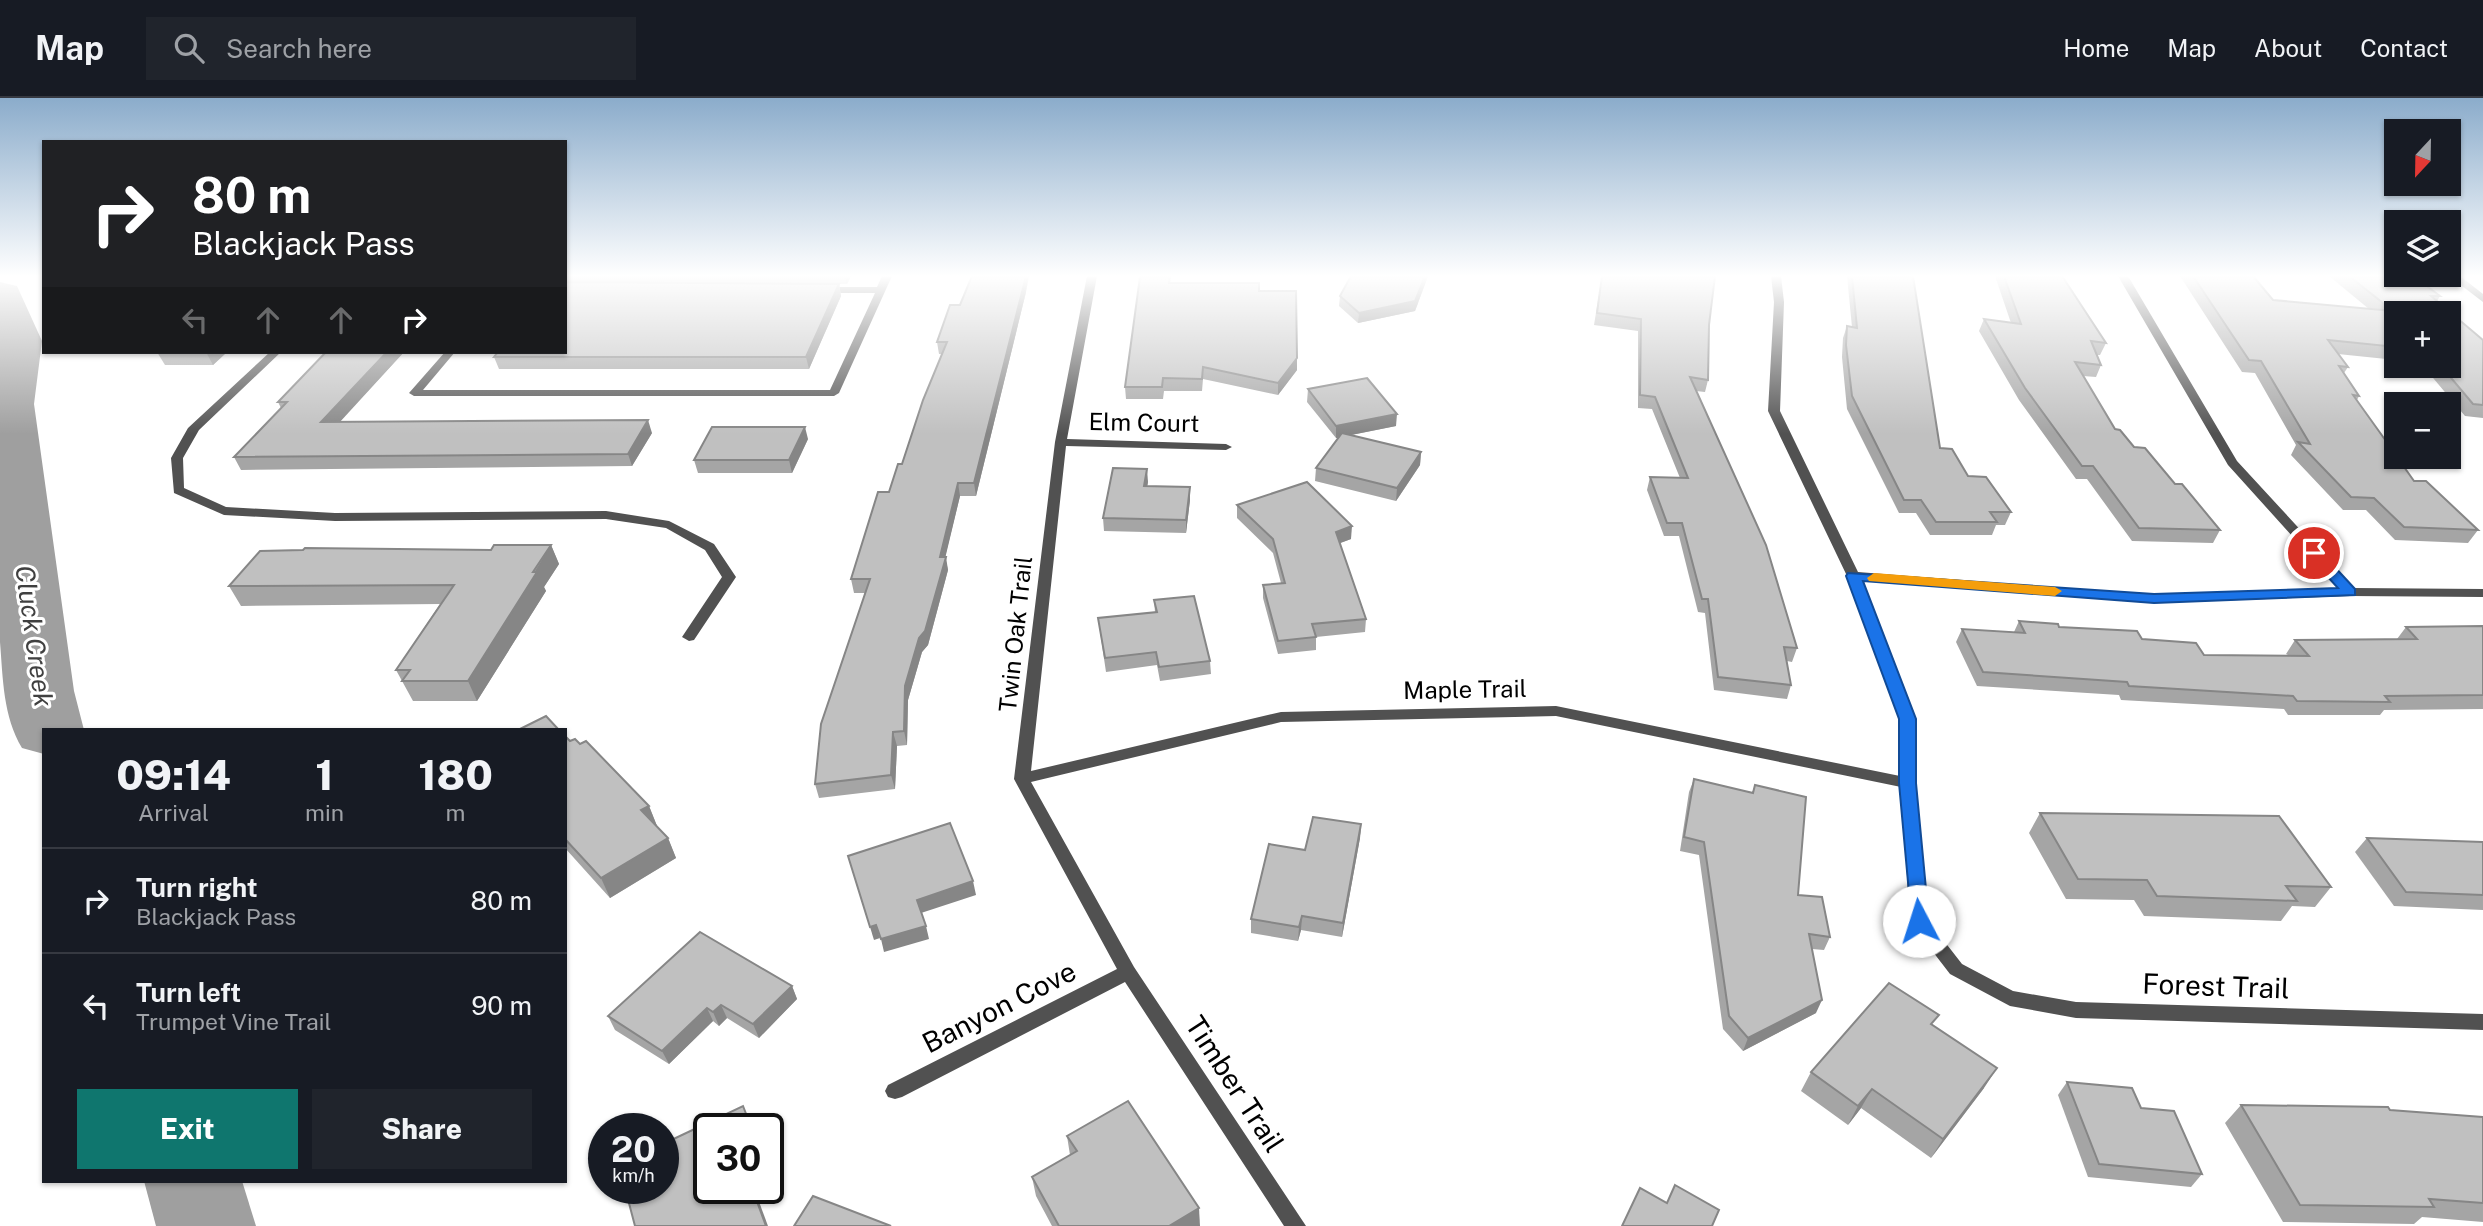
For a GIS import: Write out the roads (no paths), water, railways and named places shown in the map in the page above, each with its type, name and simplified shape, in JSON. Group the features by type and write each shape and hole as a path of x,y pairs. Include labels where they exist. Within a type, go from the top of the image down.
{"street":[{"path":"448,354 414,393 834,393 863,329"},
{"name":"Twin Oak Trail","path":"1023,779 1061,442 1082,329"},
{"path":"1778,329 1774,411 1853,576 1907,719 1908,783"},
{"path":"2154,329 2232,463 2350,592"},
{"path":"274,354 194,428 177,458 178,490 224,511 335,517 606,515 669,525 710,547 729,577 689,637"},
{"name":"Elm Court","path":"1061,442 1226,447"},
{"path":"1853,576 2154,599 2350,592 2483,593"},
{"name":"Maple Trail","path":"1023,779 1281,717 1556,711 1908,783"},
{"path":"1023,779 1128,972"},
{"name":"Forest Trail","path":"1908,783 1919,921 1956,969 2010,998 2076,1010 2483,1022"},
{"name":"Banyon Cove","path":"895,1091 1128,972"},
{"name":"Timber Trail","path":"1128,972 1296,1226"}],"waterway":[{"name":"Cluck Creek","path":"12,329 17,341 7,404 39,691 48,728"},
{"name":"Cluck Creek","path":"194,1183 206,1226"}]}
